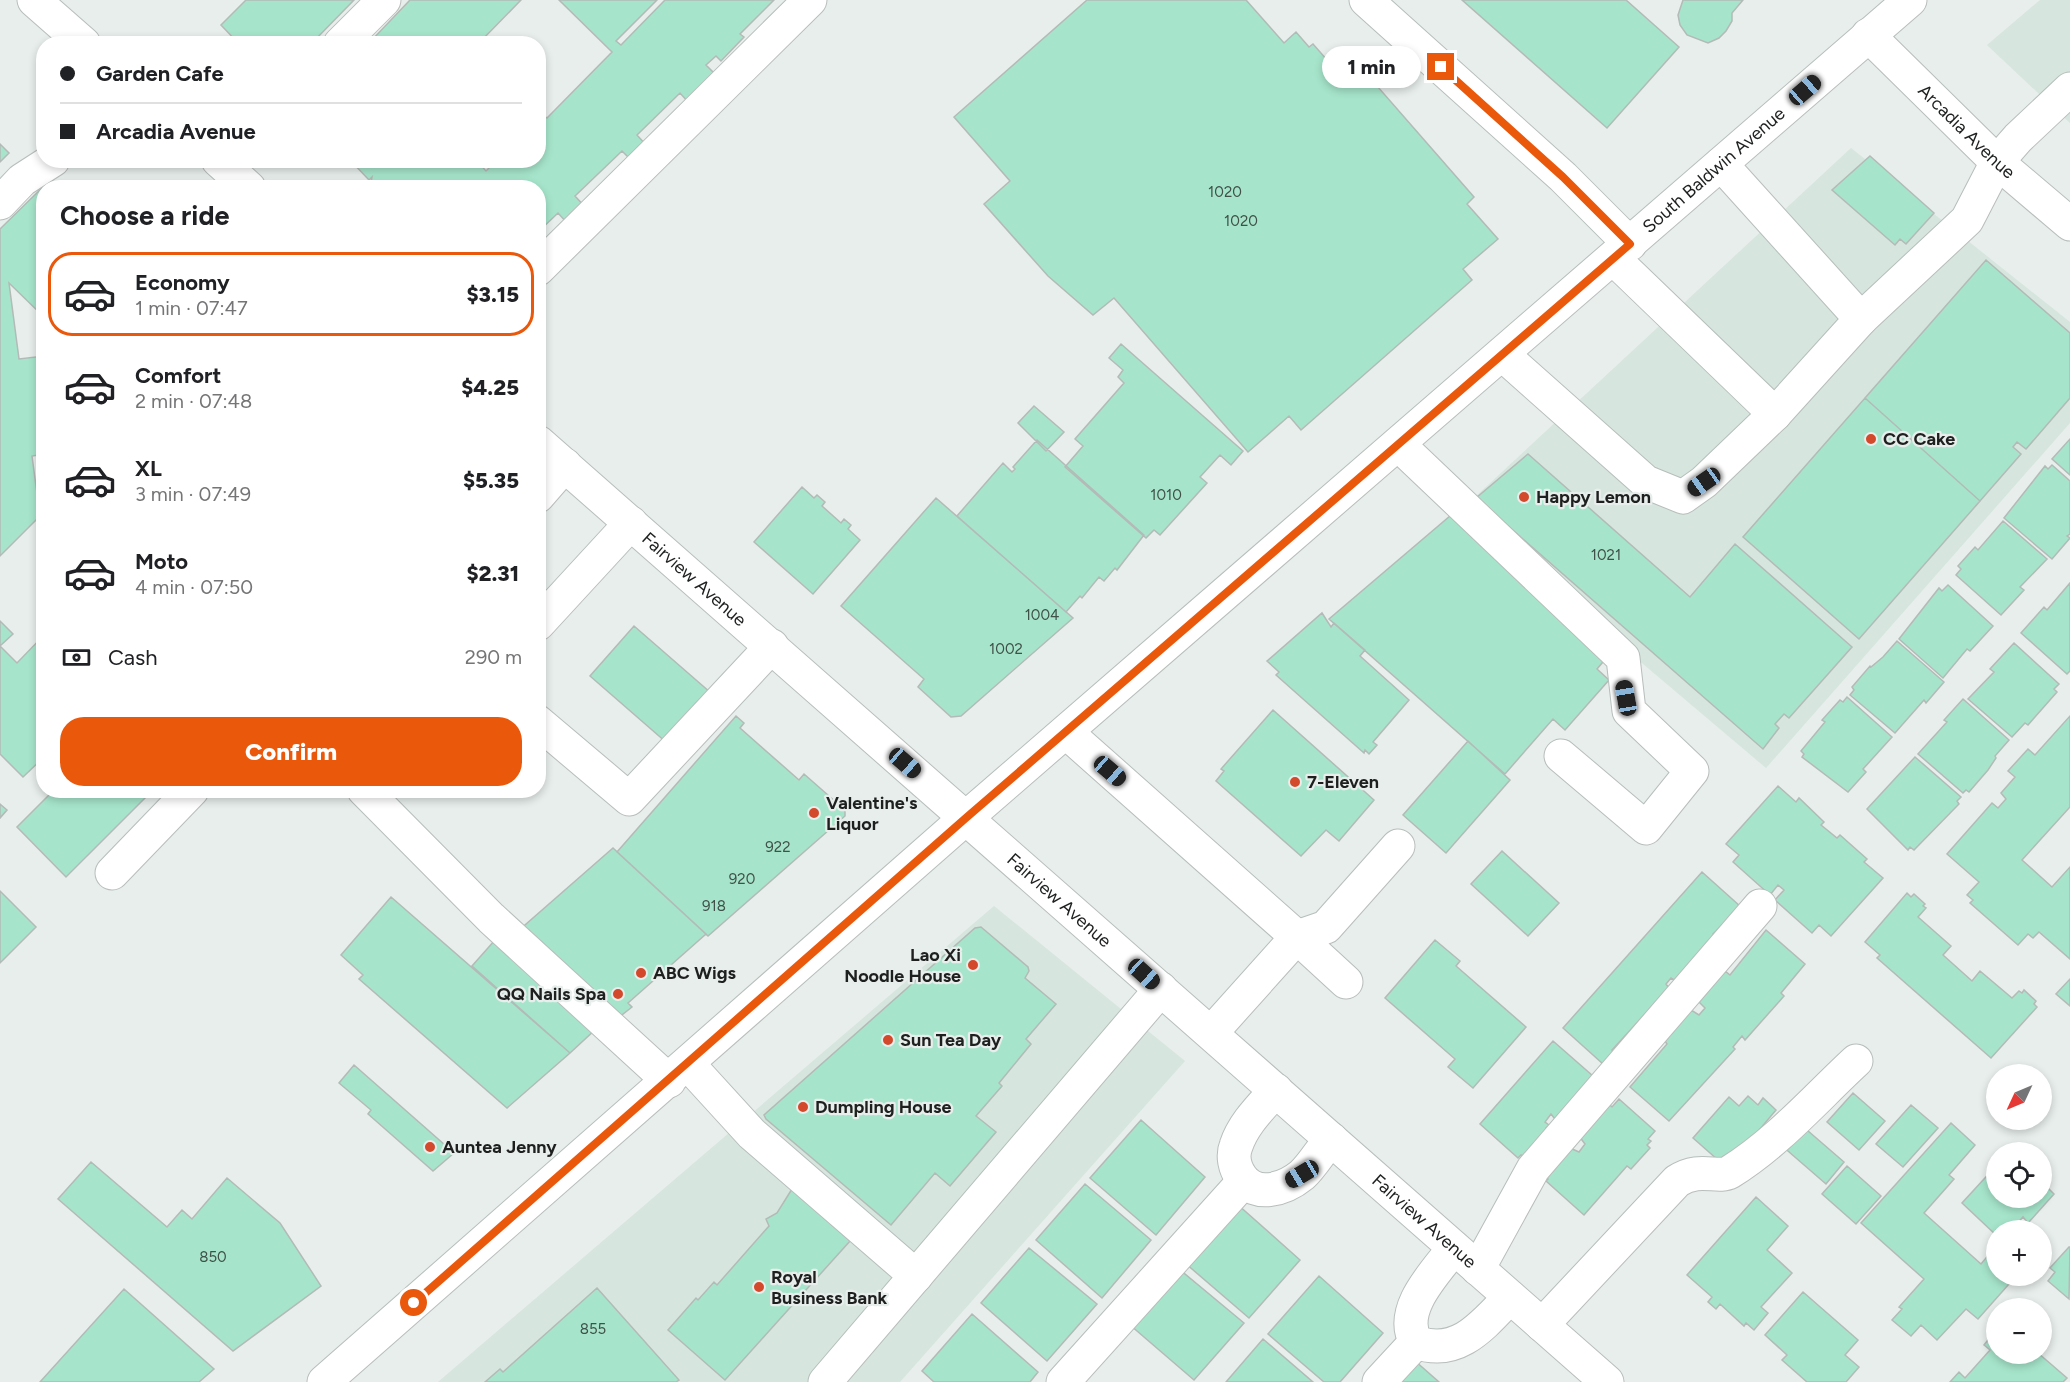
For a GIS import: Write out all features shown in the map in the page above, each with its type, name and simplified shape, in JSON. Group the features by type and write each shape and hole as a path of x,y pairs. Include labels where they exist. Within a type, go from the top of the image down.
{"street":[{"path":"34,0 75,36"},
{"path":"348,36 384,0"},
{"path":"546,261 810,0"},
{"path":"1366,0 1563,177 1622,252 1775,414"},
{"name":"South Baldwin Avenue","path":"324,1382 967,817 1622,252 1910,0"},
{"name":"Arcadia Avenue","path":"1868,35 1997,162 2070,224"},
{"path":"1503,355 1646,482 1683,497 1704,482 1775,414 1861,319 1966,220 1997,162 2018,138 2070,88"},
{"path":"1721,164 1861,319"},
{"path":"0,203 22,180 41,168"},
{"path":"227,168 240,180"},
{"path":"1399,445 1623,658 1629,711 1692,771 1646,828 1561,756"},
{"name":"Fairview Avenue","path":"546,449 1542,1325 1586,1375"},
{"path":"546,487 566,465"},
{"path":"546,615 632,523"},
{"path":"546,729 629,799 772,646"},
{"path":"1066,732 1346,982"},
{"path":"112,873 184,798"},
{"path":"372,798 491,918 752,1134 916,1276"},
{"path":"1211,1033 1297,937 1326,927 1398,846"},
{"path":"1510,1297 1479,1330 1463,1340 1444,1347 1426,1346 1416,1342 1410,1325 1417,1301 1466,1258 1533,1169 1760,906"},
{"path":"825,1382 1161,989"},
{"path":"1542,1325 1677,1181 1690,1172 1727,1173 1772,1140 1857,1061"},
{"path":"1276,1090 1246,1126 1235,1148 1235,1167 1244,1181 1255,1188 1271,1191 1288,1183 1302,1174 1330,1138"},
{"path":"1063,1382 1244,1181"},
{"path":"1379,1382 1416,1342"}],"shaded area":[{"path":"2040,0 2070,0 2070,123 1987,45"},
{"path":"1851,148 2070,322 2070,423 1766,768 1461,510"},
{"path":"994,906 1185,1061 900,1382 438,1382"}],"building":[{"path":"246,0 354,0 319,36 231,36 221,25"},
{"path":"410,0 521,0 486,36 376,36"},
{"path":"559,0 657,0 616,41 621,45 665,0 774,0 740,34 744,37 721,61 716,56 706,65 717,76 689,103 680,93 637,135 646,145 631,160 622,151 575,196 586,208 568,224 558,213 546,224 546,180 371,180 372,177 369,180 358,168 483,168 486,171 489,168 546,168 546,117 612,52"},
{"path":"1087,0 1246,0 1284,43 1296,32 1309,47 1313,44 1342,77 1357,63 1474,197 1467,204 1498,239 1463,269 1472,280 1301,430 1289,416 1248,452 1114,298 1093,315 1048,276 984,204 1010,181 954,117"},
{"path":"1462,0 1626,0 1679,47 1607,128"},
{"path":"1683,0 1743,0 1732,13 1732,21 1726,31 1719,38 1708,43 1687,35 1680,25 1678,15"},
{"path":"0,144 9,153 0,162"},
{"path":"1870,156 1934,213 1906,244 1900,239 1895,245 1832,190"},
{"path":"36,194 36,309 9,283 19,359 36,357 36,455 32,456 36,486 36,520 0,556 0,229"},
{"path":"1986,260 2070,333 2070,398 2026,449 2017,442 2013,447 2021,454 1980,501 1865,398"},
{"path":"1121,344 1243,451 1231,465 1220,455 1200,477 1207,483 1160,535 1154,530 1146,538 1065,467 1083,446 1075,439 1124,383 1118,377 1123,370 1109,358"},
{"path":"1865,398 1980,501 1859,639 1743,537"},
{"path":"1034,406 1064,432 1046,451 1018,423"},
{"path":"2070,439 2070,475 2052,459"},
{"path":"1037,440 1144,535 1117,570 1115,568 1104,581 1099,577 1082,598 1080,596 1066,612 957,516 1003,463 1012,472 1015,469 1013,467"},
{"path":"1528,454 1690,597 1735,544 1852,647 1789,718 1784,714 1775,724 1779,728 1763,749 1476,498"},
{"path":"2052,465 2070,481 2070,534 2067,536 2070,538 2052,559 2004,518 2045,466 2048,469"},
{"path":"802,487 814,498 817,495 825,502 822,506 841,523 844,519 851,525 848,529 860,540 813,594 754,542"},
{"path":"936,498 1073,618 961,716 951,717 918,687 924,679 841,606"},
{"path":"1450,516 1608,656 1597,669 1609,680 1565,730 1553,719 1505,774 1329,619"},
{"path":"2003,521 2047,559 2020,587 2024,590 2001,615 1956,575 1961,569 1958,566 1975,547 1978,550"},
{"path":"2070,583 2070,671 2067,674 2021,633 2044,607 2047,610"},
{"path":"1948,585 1993,626 1970,651 1967,649 1943,678 1899,639 1939,588 1942,591"},
{"path":"1322,613 1331,627 1334,623 1365,650 1360,656 1409,700 1373,742 1377,745 1369,754 1365,750 1364,753 1276,675 1279,672 1267,661"},
{"path":"0,621 13,634 0,646"},
{"path":"634,626 711,693 667,743 590,676"},
{"path":"1897,641 1944,682 1926,703 1924,700 1895,733 1850,695 1854,690 1852,687 1870,666 1883,657"},
{"path":"36,643 36,765 23,777 0,754 0,646 17,663"},
{"path":"2014,643 2059,684 2054,689 2057,692 2028,725 2025,723 2012,737 1968,699 1994,672 1990,669"},
{"path":"1847,697 1892,737 1863,769 1866,772 1848,792 1802,757 1804,754 1801,751 1825,722 1822,720 1840,700 1843,702"},
{"path":"1963,699 2009,740 1969,792 1966,790 1963,793 1918,754 1947,722 1944,720"},
{"path":"1273,710 1374,800 1339,841 1326,830 1301,856 1216,781 1224,771 1221,769"},
{"path":"736,716 744,723 740,728 799,780 804,774 845,810 845,816 708,936 617,852"},
{"path":"2070,716 2070,807 2022,860 2052,887 2070,867 2070,959 2039,932 2033,938 2028,934 2018,945 1970,903 1973,900 1967,895 1979,882 1947,854 1992,803 1998,808 2006,799 2001,793 2015,777 2008,771 2028,749 2035,755"},
{"path":"1468,741 1510,780 1446,853 1403,815"},
{"path":"1915,757 1961,797 1957,801 1959,804 1914,850 1910,847 1908,850 1867,809"},
{"path":"1778,786 1796,802 1799,798 1824,822 1821,825 1837,838 1840,835 1867,859 1864,862 1883,878 1831,936 1819,925 1812,933 1775,900 1784,890 1778,885 1770,895 1733,862 1739,855 1726,844"},
{"path":"46,798 145,798 66,877 17,827"},
{"path":"0,804 7,810 0,818"},
{"path":"613,848 706,934 628,1003 632,1007 618,1018 517,932"},
{"path":"1502,851 1559,903 1528,936 1471,884"},
{"path":"1702,872 1741,907 1713,934 1715,936 1676,981 1671,978 1666,984 1669,988 1612,1050 1614,1052 1603,1064 1563,1028"},
{"path":"0,891 36,927 0,963"},
{"path":"1907,893 1911,897 1914,894 1925,904 1923,906 1926,908 1918,917 1951,946 1943,955 1972,981 1980,971 2012,998 2019,991 2022,993 2024,990 2036,1001 2034,1004 2037,1007 1991,1058 1877,958 1880,955 1865,942"},
{"path":"391,897 570,1053 507,1108 359,979 363,975 341,955"},
{"path":"981,927 1028,967 1029,971 1025,978 1056,1004 1026,1039 1031,1044 999,1083 1002,1086 976,1116 996,1132 950,1186 935,1173 891,1225 764,1115 975,928"},
{"path":"1766,930 1805,964 1781,993 1784,996 1745,1040 1742,1036 1733,1047 1735,1049 1669,1121 1630,1087 1667,1044 1665,1041 1691,1010 1699,1015 1705,1008 1699,1002 1725,971 1730,975"},
{"path":"495,940 597,1028 570,1053 472,966"},
{"path":"1435,940 1460,961 1456,966 1526,1027 1473,1088 1448,1067 1455,1059 1385,998"},
{"path":"2070,979 2070,1006 2056,994"},
{"path":"1553,1041 1593,1076 1555,1119 1551,1114 1545,1122 1549,1125 1546,1128 1549,1131 1525,1157 1521,1155 1518,1158 1480,1124"},
{"path":"354,1065 454,1153 433,1171 368,1114 371,1110 339,1083"},
{"path":"1853,1093 1885,1121 1859,1150 1827,1122"},
{"path":"1748,1096 1758,1105 1763,1098 1776,1110 1727,1168 1693,1138 1729,1097 1739,1106"},
{"path":"1619,1099 1655,1131 1648,1139 1651,1141 1647,1145 1650,1148 1631,1169 1627,1166 1584,1215 1546,1181 1548,1179 1545,1176 1570,1148 1579,1152 1585,1144 1579,1136 1609,1104 1612,1107"},
{"path":"1911,1105 1938,1128 1903,1167 1876,1144"},
{"path":"1141,1120 1205,1177 1156,1235 1090,1178"},
{"path":"1951,1123 1975,1145 1949,1175 1954,1179 1924,1213 1981,1264 1986,1258 1986,1286 2007,1286 1997,1298 1986,1298 1986,1310 1978,1319 1966,1309 1937,1340 1921,1325 1911,1336 1892,1320 1902,1309 1899,1307 1924,1279 1861,1223"},
{"path":"1800,1124 1844,1162 1826,1184 1781,1145"},
{"path":"91,1162 167,1227 182,1210 192,1219 227,1178 280,1223 321,1286 233,1351 58,1199"},
{"path":"1847,1166 1881,1196 1856,1224 1822,1194"},
{"path":"1986,1177 1986,1208 2041,1208 2031,1220 2026,1220 2023,1217 2020,1220 1986,1220 1986,1226 1962,1203"},
{"path":"1085,1184 1151,1240 1102,1298 1036,1240"},
{"path":"792,1189 850,1241 725,1380 668,1330 696,1298 698,1300 714,1282 717,1285 769,1226 766,1219 777,1213"},
{"path":"1756,1197 1788,1226 1767,1250 1792,1273 1761,1307 1768,1313 1754,1330 1746,1323 1744,1326 1720,1304 1716,1309 1708,1302 1712,1297 1687,1275"},
{"path":"1237,1204 1300,1260 1249,1318 1185,1263"},
{"path":"2070,1247 2069,1299 2052,1284 2052,1276 2055,1272 2052,1266"},
{"path":"1029,1248 1097,1304 1047,1361 981,1303"},
{"path":"1179,1269 1244,1323 1194,1380 1130,1325"},
{"path":"1319,1276 1383,1333 1340,1382 1324,1382 1268,1334"},
{"path":"597,1288 679,1380 676,1382 485,1382 500,1369 503,1372"},
{"path":"124,1289 214,1369 199,1382 40,1382"},
{"path":"1803,1292 1858,1340 1845,1355 1859,1367 1846,1382 1807,1382 1782,1360 1787,1355 1765,1335"},
{"path":"972,1314 1038,1372 1030,1382 934,1382 922,1371"},
{"path":"1263,1339 1313,1382 1226,1382"},
{"path":"1986,1354 1986,1364 2051,1364 2067,1378 2063,1382 1950,1382 1959,1372 1965,1378"},
{"path":"1414,1360 1439,1382 1394,1382"}],"place":[{"name":"CC Cake","path":"1871,439"},
{"name":"Happy Lemon","path":"1524,497"},
{"name":"7-Eleven","path":"1295,782"},
{"name":"Valentine's Liquor","path":"814,813"},
{"name":"Lao Xi Noodle House","path":"973,965"},
{"name":"ABC Wigs","path":"641,973"},
{"name":"QQ Nails Spa","path":"618,994"},
{"name":"Sun Tea Day","path":"888,1040"},
{"name":"Dumpling House","path":"803,1107"},
{"name":"Auntea Jenny","path":"430,1147"},
{"name":"Royal Business Bank","path":"759,1287"}],"route":[{"path":"414,1303 558,1179 967,817 1630,244 1563,177 1441,67"}]}
